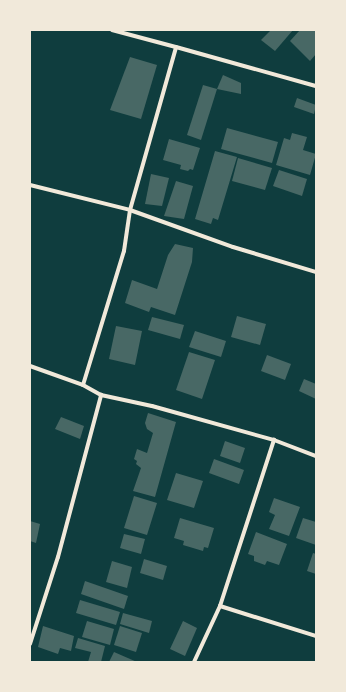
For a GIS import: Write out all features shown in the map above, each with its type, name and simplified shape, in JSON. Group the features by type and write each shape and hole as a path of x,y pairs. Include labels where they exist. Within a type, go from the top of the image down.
{"street":[{"path":"112,30 316,86"},
{"path":"83,385 124,252 130,210 176,47"},
{"path":"30,184 130,210 233,247 316,272"},
{"path":"30,366 83,385 101,395 152,406 274,440 316,456"},
{"path":"30,644 58,557 101,395"},
{"path":"194,662 220,606 274,440"},
{"path":"220,606 316,636"}],"building":[{"path":"271,30 293,30 275,51 261,40"},
{"path":"300,30 316,30 316,54 310,61 290,41"},
{"path":"130,57 157,65 141,119 110,110"},
{"path":"223,75 241,83 241,94 217,89"},
{"path":"203,85 217,89 201,140 187,135"},
{"path":"297,98 316,105 314,114 294,107"},
{"path":"227,128 278,142 272,163 221,149"},
{"path":"292,133 307,137 303,150 316,154 310,175 276,165 284,138 290,140"},
{"path":"169,139 200,148 193,170 190,169 188,171 180,169 181,165 163,160"},
{"path":"215,151 237,157 218,220 213,218 211,224 195,219"},
{"path":"238,158 272,168 265,190 232,181"},
{"path":"279,170 307,179 302,196 273,186"},
{"path":"151,174 169,178 162,206 145,204"},
{"path":"176,181 193,186 184,219 164,216"},
{"path":"175,244 193,248 192,262 175,315 151,307 149,312 125,303 132,280 157,289 168,255"},
{"path":"237,316 266,324 260,345 231,337"},
{"path":"152,317 184,325 180,339 148,330"},
{"path":"116,326 142,331 135,365 109,359"},
{"path":"195,331 226,341 221,357 189,347"},
{"path":"189,352 215,360 202,399 176,390"},
{"path":"267,355 291,364 285,380 261,371"},
{"path":"304,379 316,384 316,399 299,391"},
{"path":"148,413 176,422 155,497 133,491 141,468 136,464 137,461 134,459 137,449 147,453 153,433 147,429 145,423"},
{"path":"61,417 84,426 80,439 55,429"},
{"path":"225,441 245,448 240,463 220,456"},
{"path":"214,459 244,470 239,484 209,473"},
{"path":"176,473 203,481 194,508 167,500"},
{"path":"134,496 157,503 147,535 124,528"},
{"path":"274,498 300,507 289,536 269,529 275,515 269,512"},
{"path":"180,518 214,528 208,548 204,547 203,551 183,545 184,541 174,538"},
{"path":"303,518 316,522 316,545 296,538"},
{"path":"30,521 40,524 36,543 30,541"},
{"path":"256,532 287,544 279,565 267,561 265,565 254,561 254,556 248,554"},
{"path":"124,534 145,539 141,554 120,548"},
{"path":"313,553 316,554 316,574 307,571"},
{"path":"144,559 167,566 163,580 140,573"},
{"path":"112,561 132,567 127,588 106,582"},
{"path":"85,581 128,596 124,609 81,594"},
{"path":"80,600 120,612 116,625 76,613"},
{"path":"123,613 152,621 149,633 120,624"},
{"path":"87,621 114,629 110,645 82,637"},
{"path":"183,621 197,628 185,656 170,649"},
{"path":"43,626 74,636 71,651 60,648 58,654 38,647"},
{"path":"120,626 142,633 136,652 114,645"},
{"path":"78,638 105,646 101,662 88,662 91,652 75,648"},
{"path":"114,652 137,662 109,662"}]}
